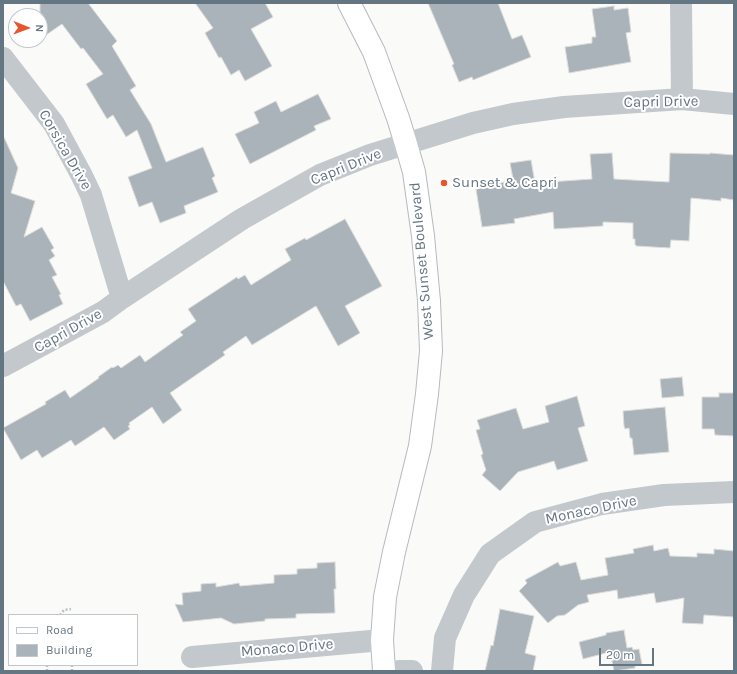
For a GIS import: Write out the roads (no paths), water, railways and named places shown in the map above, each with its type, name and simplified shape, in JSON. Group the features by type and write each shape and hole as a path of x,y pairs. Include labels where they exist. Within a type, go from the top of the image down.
{"main road":[{"name":"West Sunset Boulevard","path":"350,3 374,52 398,118 414,172 423,236 429,301 431,351 427,394 420,446 384,597 382,640 384,671"}],"street":[{"path":"681,3 682,98"},
{"name":"Corsica Drive","path":"3,58 54,124 82,176 91,195 122,298"},
{"name":"Capri Drive","path":"3,366 103,312 242,219 320,175 370,155 473,123 513,114 564,107 682,98 734,104"},
{"name":"Monaco Drive","path":"442,671 445,638 468,589 490,554 535,522 602,504 664,496 734,492"},
{"name":"Monaco Drive","path":"192,657 382,640"},
{"path":"399,671 412,671"}],"place":[{"name":"Sunset & Capri","path":"444,183"}]}
